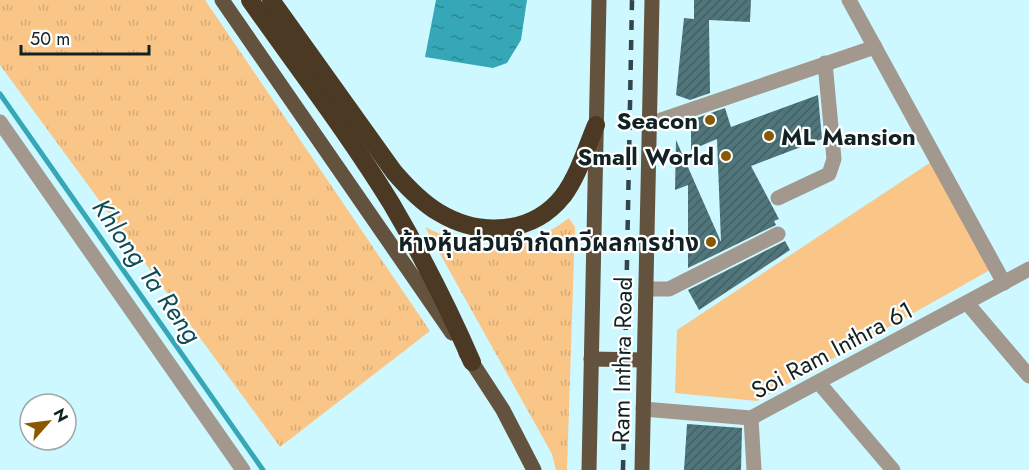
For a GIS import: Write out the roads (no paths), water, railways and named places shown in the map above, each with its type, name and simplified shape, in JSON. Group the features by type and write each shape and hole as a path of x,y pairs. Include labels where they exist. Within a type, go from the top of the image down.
{"highway":[{"path":"250,0 357,150 390,202 445,302 472,362"},
{"path":"271,0 394,172 415,195 438,212 462,223 485,229 507,229 528,224 548,211 562,197 573,180 596,125"}],"main road":[{"path":"222,0 472,362 503,410 534,470"},
{"name":"Ram Inthra Road","path":"589,470 599,0"},
{"name":"Ram Inthra Road","path":"642,470 652,0"},
{"path":"591,359 644,360"}],"street":[{"path":"849,0 1004,283"},
{"path":"649,124 875,47"},
{"path":"778,198 829,174 834,159 825,63"},
{"path":"0,122 243,470"},
{"path":"646,289 669,289 778,234"},
{"name":"Soi Ram Inthra 61","path":"643,409 751,418 1029,269"},
{"path":"967,303 1029,376"},
{"path":"819,383 893,470"},
{"path":"751,418 754,470"}],"water":[{"path":"436,0 527,0 521,40 507,63 493,68 425,57"}],"waterway":[{"name":"Khlong Ta Reng","path":"0,94 263,470"}],"railway":[{"path":"623,470 632,0"}],"place":[{"name":"Seacon","path":"710,120"},
{"name":"ML Mansion","path":"769,136"},
{"name":"Small World","path":"726,156"},
{"name":"ห้างหุ้นส่วนจำกัดทวีผลการช่าง","path":"711,242"}]}
